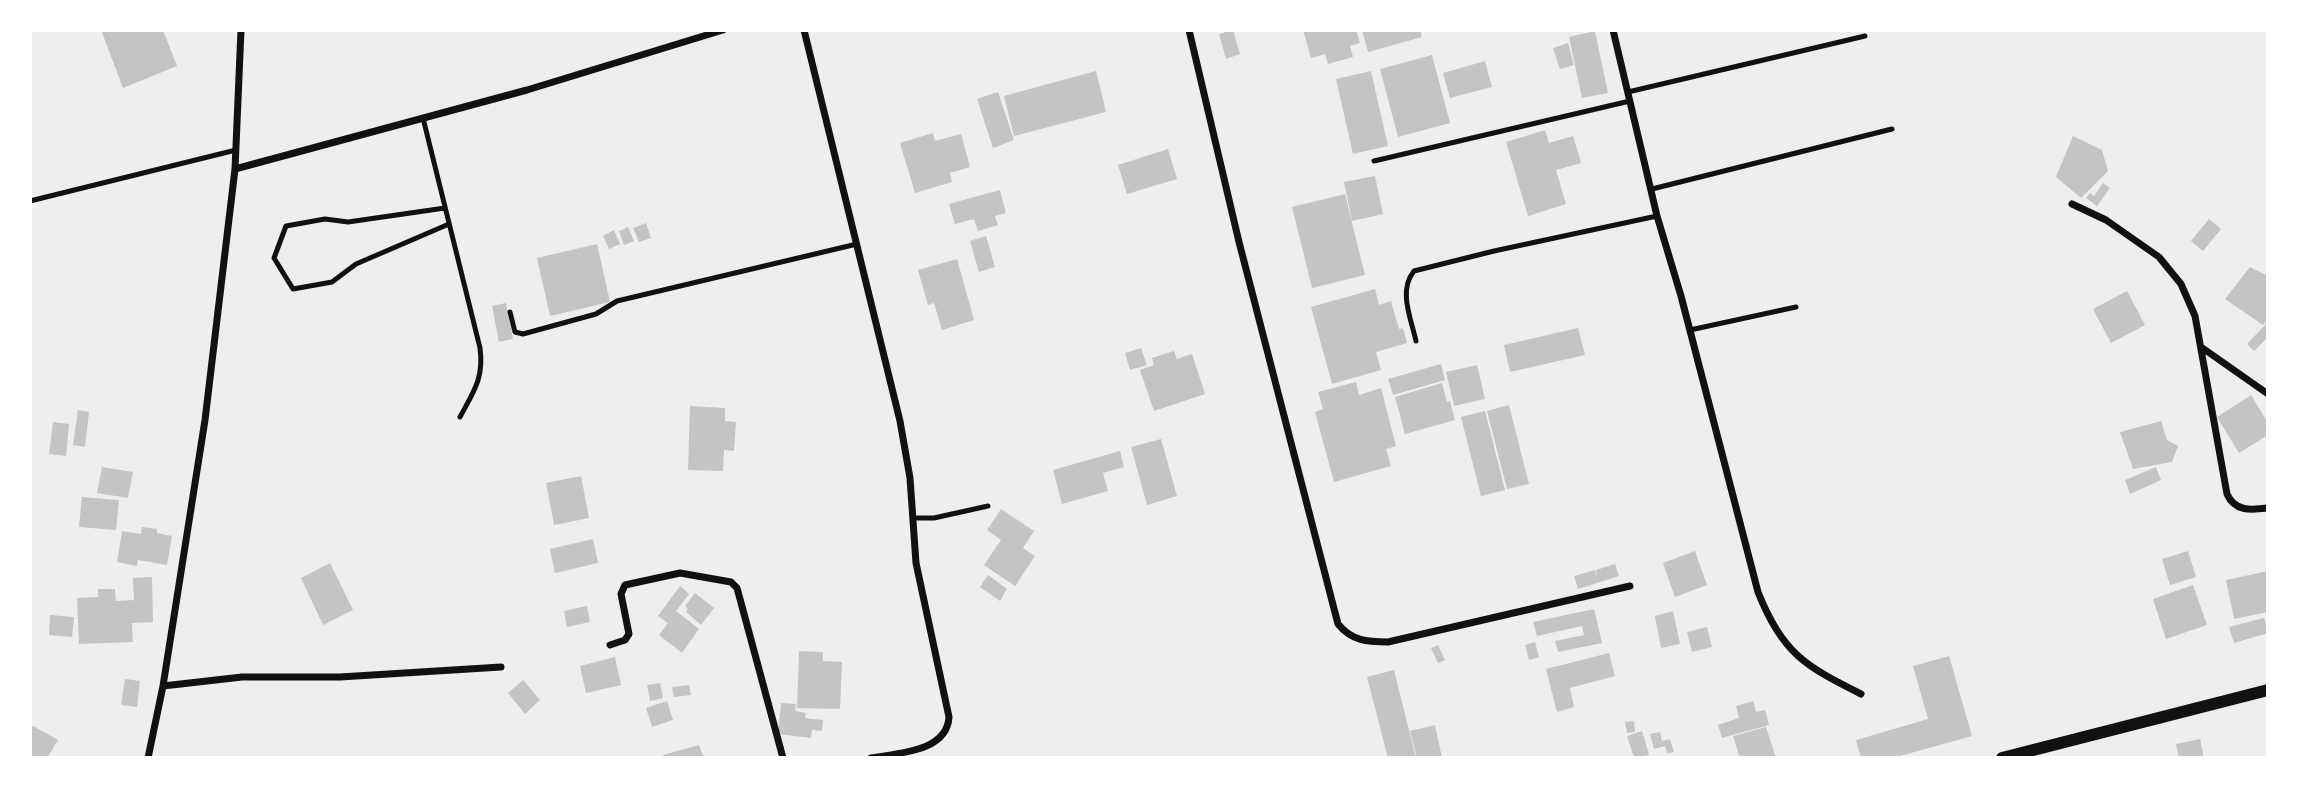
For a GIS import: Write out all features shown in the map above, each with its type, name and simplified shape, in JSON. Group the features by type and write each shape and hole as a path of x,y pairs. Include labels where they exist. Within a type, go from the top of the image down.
{"street":[{"path":"148,758 163,685 205,420 235,169 241,30"},
{"path":"235,169 527,90 723,30"},
{"path":"804,30 900,421 909,478 916,563 948,717 948,727 936,741 925,747 872,758"},
{"path":"1189,30 1243,255 1338,624 1354,638 1369,642 1388,642 1630,586"},
{"path":"1613,30 1657,216 1690,330 1732,501 1765,610 1776,633 1803,662 1820,674 1861,694"},
{"path":"2072,204 2106,220 2159,257 2171,269 2189,300 2202,347 2227,494 2236,507 2268,508"},
{"path":"2202,347 2268,394"},
{"path":"610,645 625,640 629,634 621,594 625,585 680,573 731,582 737,588 783,758"},
{"path":"163,685 242,677 340,677 501,667"},
{"path":"2002,758 2268,691"}],"lane":[{"path":"1628,92 1865,36"},
{"path":"1374,161 1630,101"},
{"path":"423,118 480,348 482,366 479,381 460,417"},
{"path":"1652,189 1892,130"},
{"path":"30,201 236,150"},
{"path":"445,208 348,222 325,219 286,226 274,258 293,289 332,282 356,264 449,223"},
{"path":"1416,341 1405,292 1408,279 1414,271 1657,216"},
{"path":"510,312 514,332 523,334 596,314 617,301 856,244"},
{"path":"1690,330 1796,307"},
{"path":"913,517 934,518 988,506"}],"shaded area":[{"path":"30,30 2268,30 2268,758 30,758"}],"building":[{"path":"101,30 163,30 177,66 123,88"},
{"path":"1233,30 1240,54 1226,59 1219,34"},
{"path":"1303,30 1356,30 1360,43 1350,46 1353,57 1328,64 1325,54 1311,58"},
{"path":"1362,30 1420,30 1422,37 1368,52"},
{"path":"1595,31 1608,93 1582,98 1569,37"},
{"path":"1568,43 1574,65 1560,69 1553,48"},
{"path":"1432,55 1450,123 1398,137 1380,69"},
{"path":"1485,61 1492,87 1450,98 1443,73"},
{"path":"1096,71 1106,112 1014,136 1004,96"},
{"path":"1371,71 1388,146 1353,154 1336,79"},
{"path":"998,92 1014,140 993,148 977,99"},
{"path":"1545,130 1549,143 1573,136 1581,163 1556,170 1566,204 1528,216 1506,142"},
{"path":"933,133 935,141 961,134 970,167 950,173 952,182 915,193 900,143"},
{"path":"2073,136 2102,150 2108,171 2081,198 2056,177"},
{"path":"1168,149 1177,179 1127,194 1118,165"},
{"path":"1375,176 1383,214 1352,221 1344,182"},
{"path":"2103,183 2110,188 2097,206 2086,198 2090,193 2094,196"},
{"path":"1000,190 1006,213 995,216 998,225 978,231 974,219 955,224 949,204"},
{"path":"1345,194 1365,275 1312,288 1292,207"},
{"path":"2209,219 2221,229 2203,251 2191,241"},
{"path":"646,223 651,238 639,242 633,228"},
{"path":"628,227 634,241 624,245 619,231"},
{"path":"614,230 620,244 609,249 603,236"},
{"path":"986,236 995,267 979,272 970,241"},
{"path":"597,244 610,302 550,316 537,258"},
{"path":"957,259 974,320 942,330 934,303 928,305 918,270"},
{"path":"2250,267 2268,276 2268,319 2263,325 2225,299"},
{"path":"1375,289 1379,305 1391,301 1399,329 1403,328 1407,343 1376,352 1381,370 1332,384 1311,307"},
{"path":"2127,291 2145,325 2111,343 2093,309"},
{"path":"506,303 513,339 499,342 492,306"},
{"path":"2268,322 2268,337 2254,351 2247,344"},
{"path":"1578,328 1585,355 1510,372 1504,345"},
{"path":"1141,348 1147,365 1130,370 1125,353"},
{"path":"1174,351 1177,359 1192,354 1205,394 1154,411 1140,370 1154,365 1152,358"},
{"path":"1441,364 1445,380 1393,395 1388,379"},
{"path":"1477,365 1485,399 1454,406 1446,372"},
{"path":"1356,382 1359,395 1381,388 1396,446 1386,449 1391,466 1334,482 1315,412 1323,409 1318,392"},
{"path":"1442,383 1455,420 1405,434 1395,397"},
{"path":"2251,395 2268,423 2268,435 2239,453 2217,417"},
{"path":"1509,405 1529,484 1507,489 1487,411"},
{"path":"690,406 725,408 725,421 736,422 734,451 724,450 723,471 688,470"},
{"path":"78,410 89,412 85,447 73,445"},
{"path":"1485,411 1505,490 1481,496 1461,417"},
{"path":"2161,421 2167,440 2178,446 2172,462 2133,469 2120,432"},
{"path":"53,422 69,424 66,456 49,454"},
{"path":"1161,439 1177,496 1147,505 1131,447"},
{"path":"1120,451 1124,467 1103,473 1108,491 1062,504 1053,470"},
{"path":"102,467 133,472 128,498 97,493"},
{"path":"2156,467 2161,480 2130,494 2125,480"},
{"path":"581,476 589,518 554,525 546,483"},
{"path":"82,497 119,500 116,530 79,527"},
{"path":"1001,509 1034,531 1023,548 1035,556 1015,586 984,565 1001,540 987,530"},
{"path":"142,527 157,529 157,533 172,536 167,565 138,560 137,566 117,562 122,531 141,534"},
{"path":"593,539 598,563 555,573 550,549"},
{"path":"1695,551 1707,585 1675,597 1663,563"},
{"path":"2188,551 2196,577 2170,585 2162,559"},
{"path":"330,563 353,610 323,625 301,578"},
{"path":"1615,564 1619,576 1578,589 1574,576 1595,570 1598,579 1596,570"},
{"path":"2268,571 2268,612 2234,619 2226,580"},
{"path":"988,575 1007,589 1000,601 980,587"},
{"path":"152,577 153,622 132,623 133,642 79,644 77,598 98,597 98,589 115,589 116,601 134,600 133,578"},
{"path":"2193,585 2207,625 2166,639 2153,599"},
{"path":"680,586 689,594 676,611 699,629 682,653 659,635 668,623 658,616"},
{"path":"695,593 714,608 701,625 686,612 688,609 685,606"},
{"path":"587,606 590,622 567,627 564,611"},
{"path":"1594,609 1602,643 1558,652 1555,641 1584,635 1582,626 1537,636 1533,622"},
{"path":"1673,611 1680,644 1661,648 1655,616"},
{"path":"50,615 74,617 72,637 49,635"},
{"path":"2264,618 2268,633 2234,643 2229,627"},
{"path":"1707,627 1712,647 1692,652 1687,632"},
{"path":"1535,642 1539,657 1529,660 1525,645"},
{"path":"1438,645 1445,660 1438,663 1431,648"},
{"path":"799,651 823,652 823,661 842,662 840,709 797,708"},
{"path":"1609,653 1615,676 1570,688 1574,707 1557,712 1546,669"},
{"path":"1949,656 1972,736 1893,758 1861,758 1856,740 1928,719 1913,666"},
{"path":"615,657 621,685 586,693 580,666"},
{"path":"1394,670 1416,758 1388,758 1367,677"},
{"path":"125,679 140,681 137,707 121,705"},
{"path":"523,680 540,700 525,714 508,693"},
{"path":"660,683 663,698 650,701 647,685"},
{"path":"689,685 691,695 674,697 672,687"},
{"path":"667,701 673,720 652,727 646,708"},
{"path":"1753,701 1756,712 1765,710 1769,725 1722,738 1718,725 1739,718 1736,706"},
{"path":"781,703 796,704 795,711 806,713 805,718 823,720 822,731 812,730 811,738 778,734"},
{"path":"1634,721 1635,732 1627,733 1625,722"},
{"path":"1435,725 1442,758 1417,758 1410,731"},
{"path":"33,726 58,740 47,758 30,758 30,731"},
{"path":"1766,727 1776,758 1740,758 1733,736"},
{"path":"1642,731 1649,755 1634,758 1627,736"},
{"path":"1660,732 1662,741 1670,739 1674,752 1667,753 1665,746 1654,749 1650,734"},
{"path":"2200,739 2204,758 2179,758 2176,744"},
{"path":"699,745 703,756 664,758 663,755"}]}
